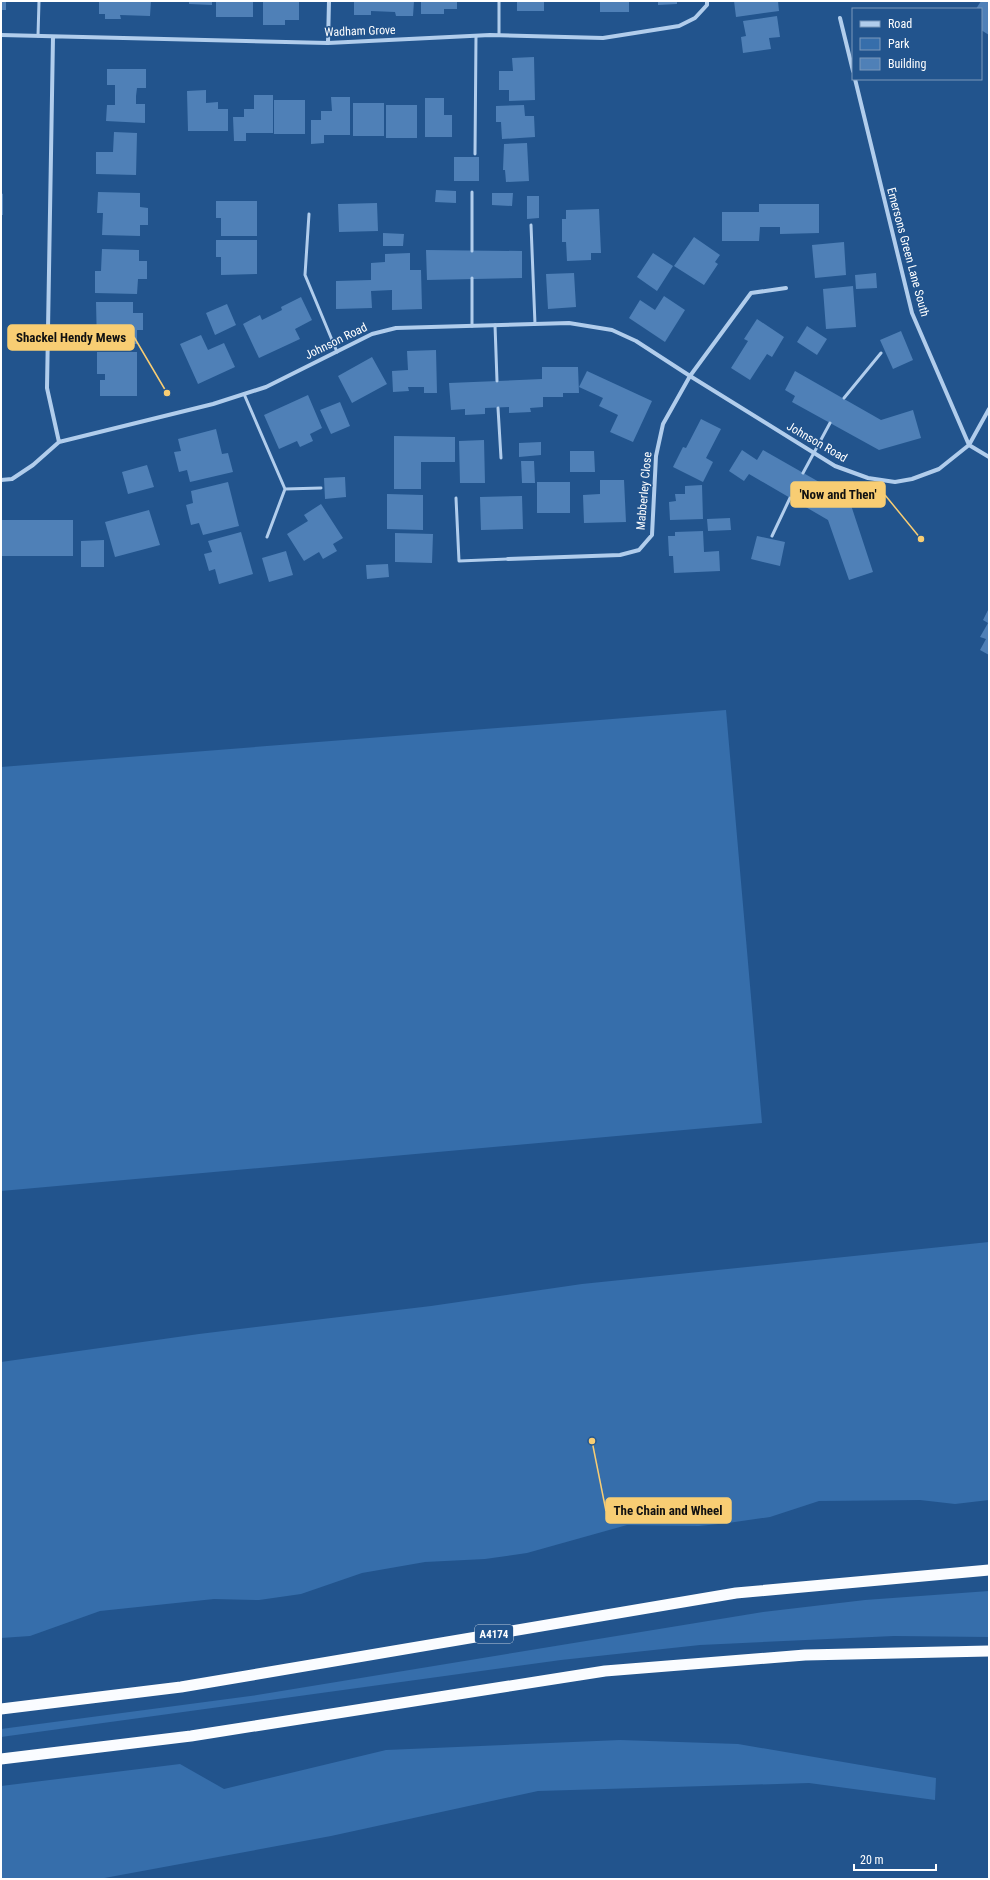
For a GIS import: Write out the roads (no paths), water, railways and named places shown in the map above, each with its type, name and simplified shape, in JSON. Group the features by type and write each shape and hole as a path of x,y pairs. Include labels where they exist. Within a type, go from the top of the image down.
{"highway":[{"name":"A4174","path":"1,1709 181,1687 736,1593 989,1570"},
{"path":"1,1759 191,1736 605,1671 805,1655 989,1651"}],"street":[{"path":"328,43 329,1"},
{"name":"Wadham Grove","path":"1,35 328,43 499,35 603,38 679,26 695,18 707,5 707,1"},
{"path":"840,18 852,67"},
{"path":"53,37 47,388 59,442"},
{"name":"Emersons Green Lane South","path":"855,80 912,313 969,445"},
{"path":"690,376 751,293 786,288"},
{"name":"Johnson Road","path":"1,480 12,479 59,442 207,405 266,387 372,334 396,328 569,323 612,330 636,341 834,466 868,478 895,482 912,479 939,469 969,445 989,409"},
{"name":"Mabberley Close","path":"508,559 620,555 639,550 652,535 656,456 663,424 690,376"},
{"path":"969,445 989,457"}],"lane":[{"path":"38,36 39,1"},
{"path":"498,1 499,35"},
{"path":"475,154 476,36"},
{"path":"472,192 472,251"},
{"path":"309,214 305,275 337,352"},
{"path":"531,225 535,324"},
{"path":"472,278 472,326"},
{"path":"495,325 497,382"},
{"path":"844,398 880,353"},
{"path":"244,394 285,489 267,537"},
{"path":"498,408 502,458"},
{"path":"803,473 830,423"},
{"path":"285,489 321,488"},
{"path":"456,498 459,561 508,559"},
{"path":"772,536 790,498"}],"place":[{"name":"Shackel Hendy Mews","path":"167,393"},
{"name":"'Now and Then'","path":"921,539"},
{"name":"The Chain and Wheel","path":"592,1441"}]}
